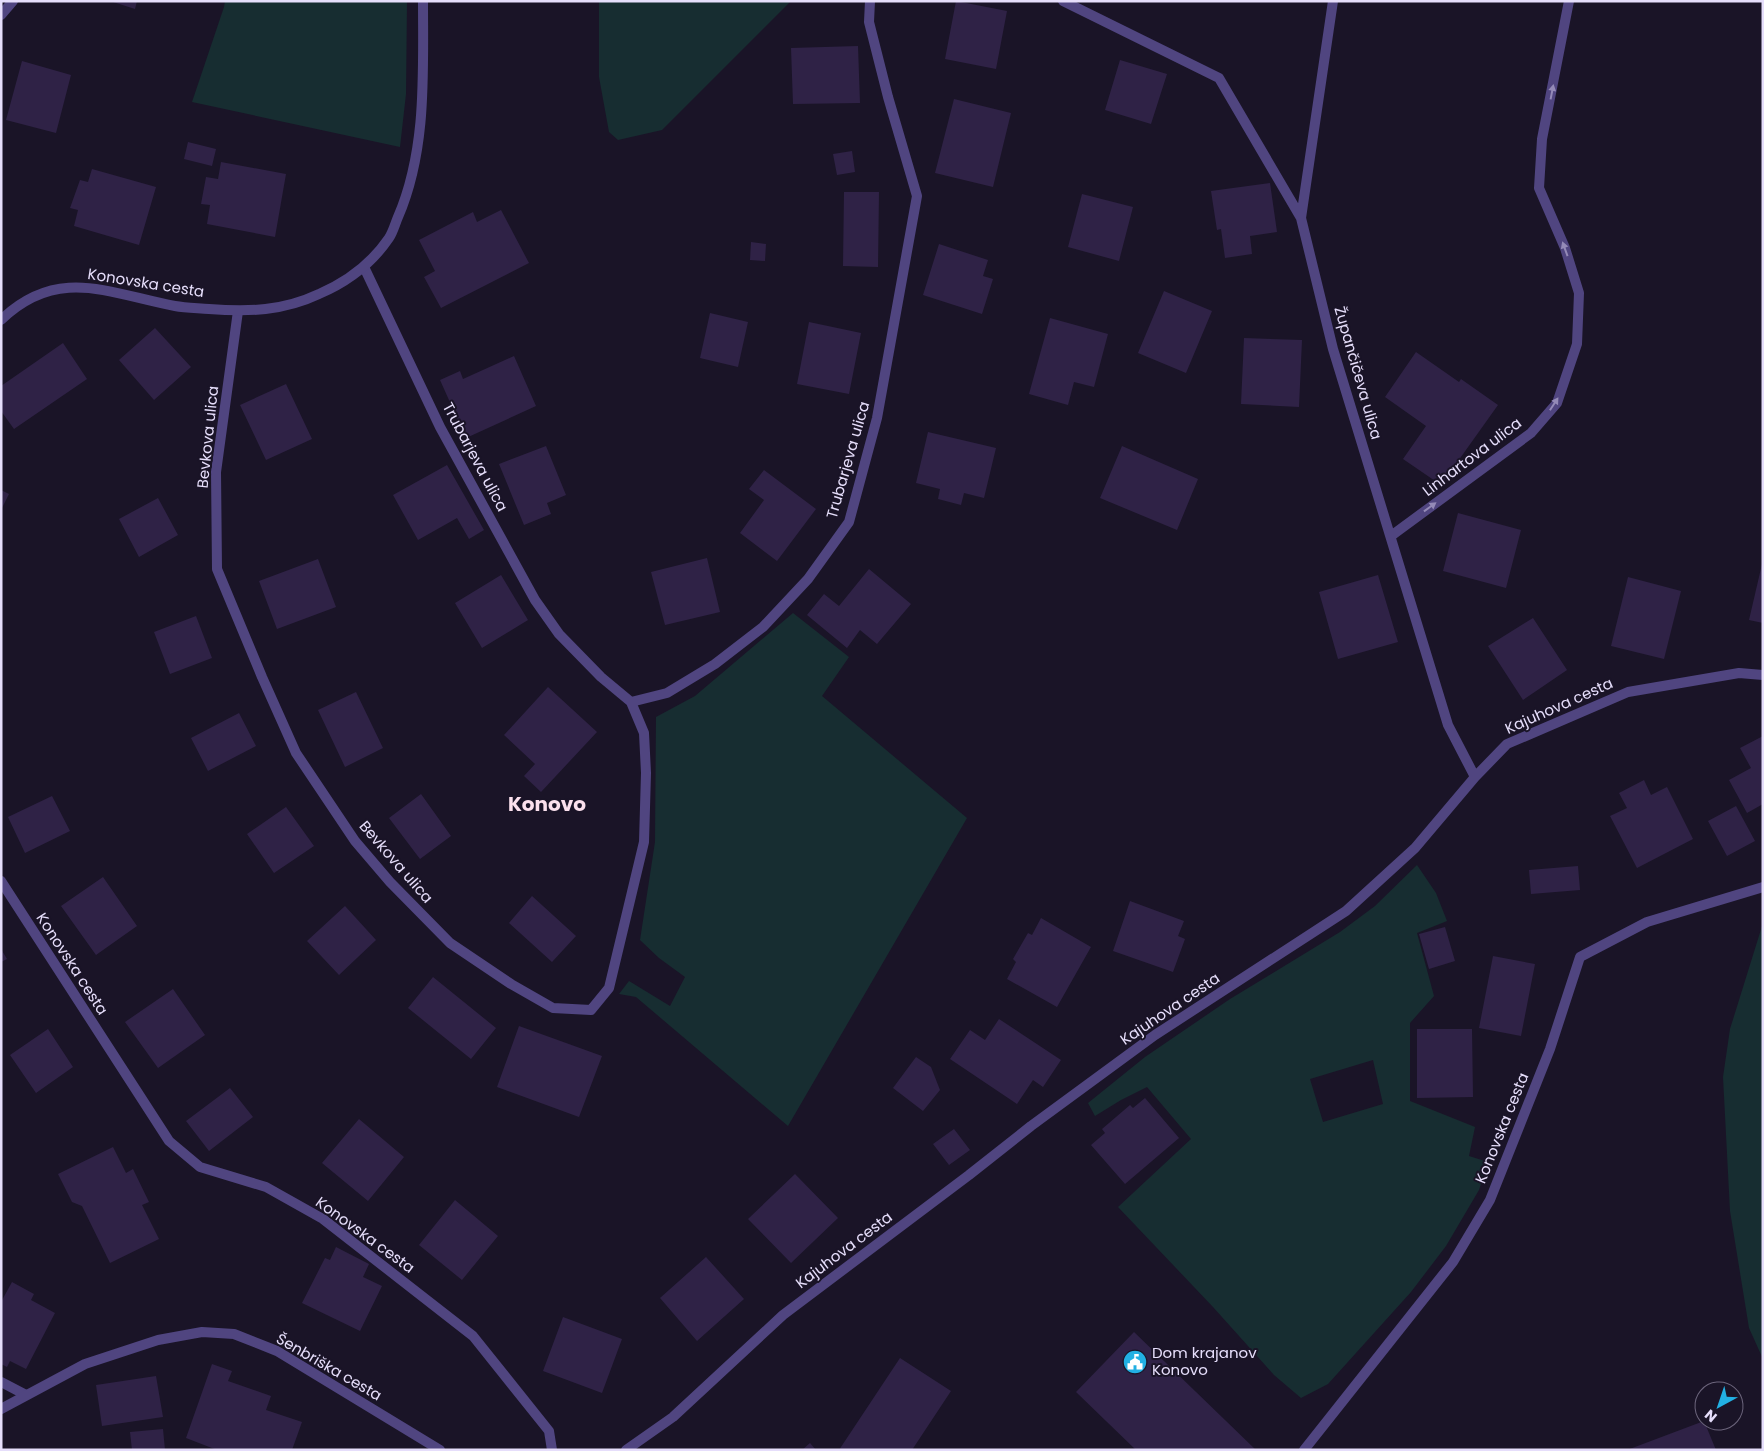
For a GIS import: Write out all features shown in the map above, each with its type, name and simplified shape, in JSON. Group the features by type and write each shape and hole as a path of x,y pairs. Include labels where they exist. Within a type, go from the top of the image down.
{"street":[{"path":"1,15 13,1"},
{"name":"Konovska cesta","path":"1,320 30,298 61,287 96,288 177,307 238,311 279,309 333,288 364,267 389,237 405,200 417,153 423,78 423,1"},
{"name":"Trubarjeva ulica","path":"364,267 440,427 535,600 559,634 601,677 631,702 667,693 715,664 763,627 808,579 849,522 877,418 917,196 888,97 869,22 870,1"},
{"name":"Župančičeva ulica","path":"1063,1 1219,78 1301,218 1334,349 1391,536"},
{"name":"Župančičeva ulica","path":"1301,218 1333,1"},
{"name":"Linhartova ulica","path":"1391,536 1531,433 1557,403 1577,344 1579,293 1565,248 1539,188 1542,139 1569,1"},
{"name":"Bevkova ulica","path":"238,311 216,472 217,569 296,753 355,841 390,882 450,943 511,984 553,1008 591,1010 609,988 644,842 646,773 644,733 631,702"},
{"path":"1391,536 1448,725 1475,776"},
{"name":"Kajuhova cesta","path":"626,1450 673,1417 783,1315 1031,1126 1155,1035 1346,912 1416,848 1475,776 1507,744 1628,692 1739,673 1763,675"},
{"name":"Konovska cesta","path":"1,882 169,1141 200,1167 266,1187 323,1219 473,1336 549,1431 552,1450"},
{"name":"Konovska cesta","path":"1304,1450 1453,1262 1490,1200 1550,1049 1580,957 1647,922 1763,888"},
{"name":"Šenbriška cesta","path":"1,1409 85,1364 158,1340 202,1332 234,1334 277,1351 440,1450"},
{"path":"1,1382 26,1396"}],"green space":[{"path":"225,1 407,1 406,94 400,147 192,102"},
{"path":"599,1 791,1 662,130 618,140 609,132 599,77"},
{"path":"793,613 849,657 822,696 967,818 788,1126 636,997 619,994 629,981 670,1006 685,977 659,958 640,940 655,842 656,717 695,696"},
{"path":"1417,865 1436,893 1447,921 1417,933 1434,996 1410,1023 1410,1101 1475,1127 1469,1156 1488,1162 1479,1190 1446,1246 1411,1292 1328,1384 1301,1398 1274,1375 1213,1307 1118,1207 1191,1139 1147,1087 1095,1116 1088,1103 1145,1057 1230,999 1340,932 1375,906","holes":["1373,1060 1383,1104 1323,1122 1310,1079"]},
{"path":"1763,923 1763,1359 1749,1328 1730,1211 1723,1077 1730,1029"}],"building":[{"path":"110,1 137,1 135,9"},
{"path":"956,1 1007,11 996,69 945,59"},
{"path":"858,46 860,103 793,104 791,48"},
{"path":"1120,60 1167,74 1151,124 1105,110"},
{"path":"22,61 71,75 56,133 6,120"},
{"path":"954,99 1011,113 993,187 935,173"},
{"path":"188,142 216,149 212,166 184,159"},
{"path":"852,151 855,172 837,175 833,154"},
{"path":"221,162 286,174 275,237 207,224 210,205 201,204 206,177 218,179"},
{"path":"92,169 156,187 139,245 74,226 78,210 70,208 80,180 88,182"},
{"path":"1270,183 1277,232 1250,236 1252,254 1225,258 1221,229 1217,230 1211,191"},
{"path":"844,192 879,192 878,267 843,266"},
{"path":"1082,194 1133,207 1119,261 1068,247"},
{"path":"501,210 529,263 441,308 424,277 435,271 419,240 473,212 477,222"},
{"path":"751,242 766,244 765,261 750,260"},
{"path":"939,244 988,260 983,276 993,279 982,314 923,295"},
{"path":"1164,291 1212,311 1186,373 1138,353"},
{"path":"710,313 748,322 738,367 700,358"},
{"path":"1050,318 1108,334 1094,387 1074,382 1068,405 1029,394"},
{"path":"809,322 861,333 849,394 797,384"},
{"path":"155,328 191,367 154,400 119,360"},
{"path":"1244,338 1302,340 1299,407 1241,404"},
{"path":"63,343 87,379 14,429 1,411 1,386"},
{"path":"1416,352 1459,382 1461,379 1498,405 1441,485 1403,459 1426,426 1385,397"},
{"path":"514,356 536,406 466,438 440,380 460,371 463,379"},
{"path":"286,384 312,439 266,460 240,405"},
{"path":"928,432 996,448 984,498 964,493 961,505 938,499 940,489 916,483"},
{"path":"546,446 566,495 547,503 551,514 524,525 499,464"},
{"path":"1122,446 1198,479 1177,530 1100,498"},
{"path":"447,465 484,530 469,539 457,518 418,540 393,495"},
{"path":"764,470 816,509 777,561 740,533 764,500 749,489"},
{"path":"1,490 9,494 1,510"},
{"path":"158,498 178,535 139,557 119,519"},
{"path":"1458,513 1521,530 1506,588 1443,571"},
{"path":"707,558 720,612 665,625 651,572"},
{"path":"318,559 336,607 277,629 259,581"},
{"path":"1763,564 1763,623 1749,620"},
{"path":"869,569 911,604 877,644 860,630 847,648 807,615 824,594 839,606"},
{"path":"501,575 528,620 482,648 455,603"},
{"path":"1378,575 1398,642 1338,659 1319,592"},
{"path":"1628,577 1681,591 1664,659 1611,646"},
{"path":"196,616 212,658 170,674 154,632"},
{"path":"1533,618 1567,670 1523,700 1488,646"},
{"path":"548,687 597,732 541,792 524,776 535,764 504,735"},
{"path":"356,692 383,748 345,767 318,710"},
{"path":"239,713 256,746 208,771 191,738"},
{"path":"1763,736 1763,804 1747,813 1729,780 1751,768 1740,748"},
{"path":"1644,780 1651,795 1667,787 1693,839 1637,868 1610,816 1627,808 1619,793"},
{"path":"421,794 451,836 420,859 389,818"},
{"path":"52,796 70,831 25,853 8,817"},
{"path":"1736,806 1755,841 1727,856 1708,821"},
{"path":"286,807 314,846 274,873 247,834"},
{"path":"1578,866 1580,890 1531,894 1529,870"},
{"path":"103,877 137,926 96,955 61,906"},
{"path":"532,896 576,936 552,962 509,923"},
{"path":"1130,901 1184,921 1178,936 1185,939 1173,972 1113,951"},
{"path":"345,906 376,940 339,975 307,941"},
{"path":"1041,918 1091,947 1057,1007 1007,979 1016,962 1013,959 1028,933 1032,935"},
{"path":"1445,927 1455,961 1429,969 1419,934"},
{"path":"1,949 7,959 1,962"},
{"path":"1493,956 1535,964 1521,1036 1479,1028"},
{"path":"433,977 496,1028 471,1059 408,1008"},
{"path":"173,989 205,1035 158,1068 125,1022"},
{"path":"999,1019 1061,1060 1043,1087 1033,1080 1017,1104 950,1059 970,1030 985,1040"},
{"path":"519,1026 602,1056 579,1117 497,1087"},
{"path":"48,1029 73,1067 36,1093 10,1055"},
{"path":"1417,1029 1472,1029 1473,1097 1417,1098"},
{"path":"916,1057 931,1067 940,1090 923,1111 893,1088"},
{"path":"230,1088 253,1117 209,1151 186,1121"},
{"path":"1145,1098 1179,1138 1125,1184 1091,1145 1105,1133 1102,1129 1130,1105 1133,1108"},
{"path":"359,1119 404,1157 368,1201 322,1163"},
{"path":"954,1129 970,1150 949,1165 933,1144"},
{"path":"113,1147 126,1173 133,1169 149,1202 142,1205 159,1239 110,1263 82,1206 72,1202 58,1174"},
{"path":"795,1174 838,1218 791,1263 748,1219"},
{"path":"455,1200 498,1236 462,1280 419,1245"},
{"path":"336,1247 369,1264 363,1277 382,1286 360,1331 302,1303 325,1258 330,1260"},
{"path":"706,1257 744,1299 697,1341 660,1298"},
{"path":"12,1282 34,1294 31,1300 55,1313 26,1369 10,1361 7,1367 1,1364 1,1302"},
{"path":"563,1317 622,1339 602,1393 543,1371"},
{"name":"Dom krajanov Konovo","path":"1134,1332 1256,1450 1136,1450 1076,1392"},
{"path":"900,1358 951,1391 912,1450 839,1450"},
{"path":"212,1364 232,1371 228,1381 271,1396 266,1410 302,1422 292,1450 217,1450 186,1438"},
{"path":"156,1376 163,1417 102,1426 96,1385"},
{"path":"1694,1425 1694,1431 1708,1431 1716,1450 1627,1450"},
{"path":"163,1429 165,1450 132,1450 130,1432"},
{"path":"810,1443 816,1450 802,1450"}],"place":[{"name":"Dom krajanov Konovo","path":"1135,1362"}],"district":[{"name":"Konovo","path":"547,804"}]}
